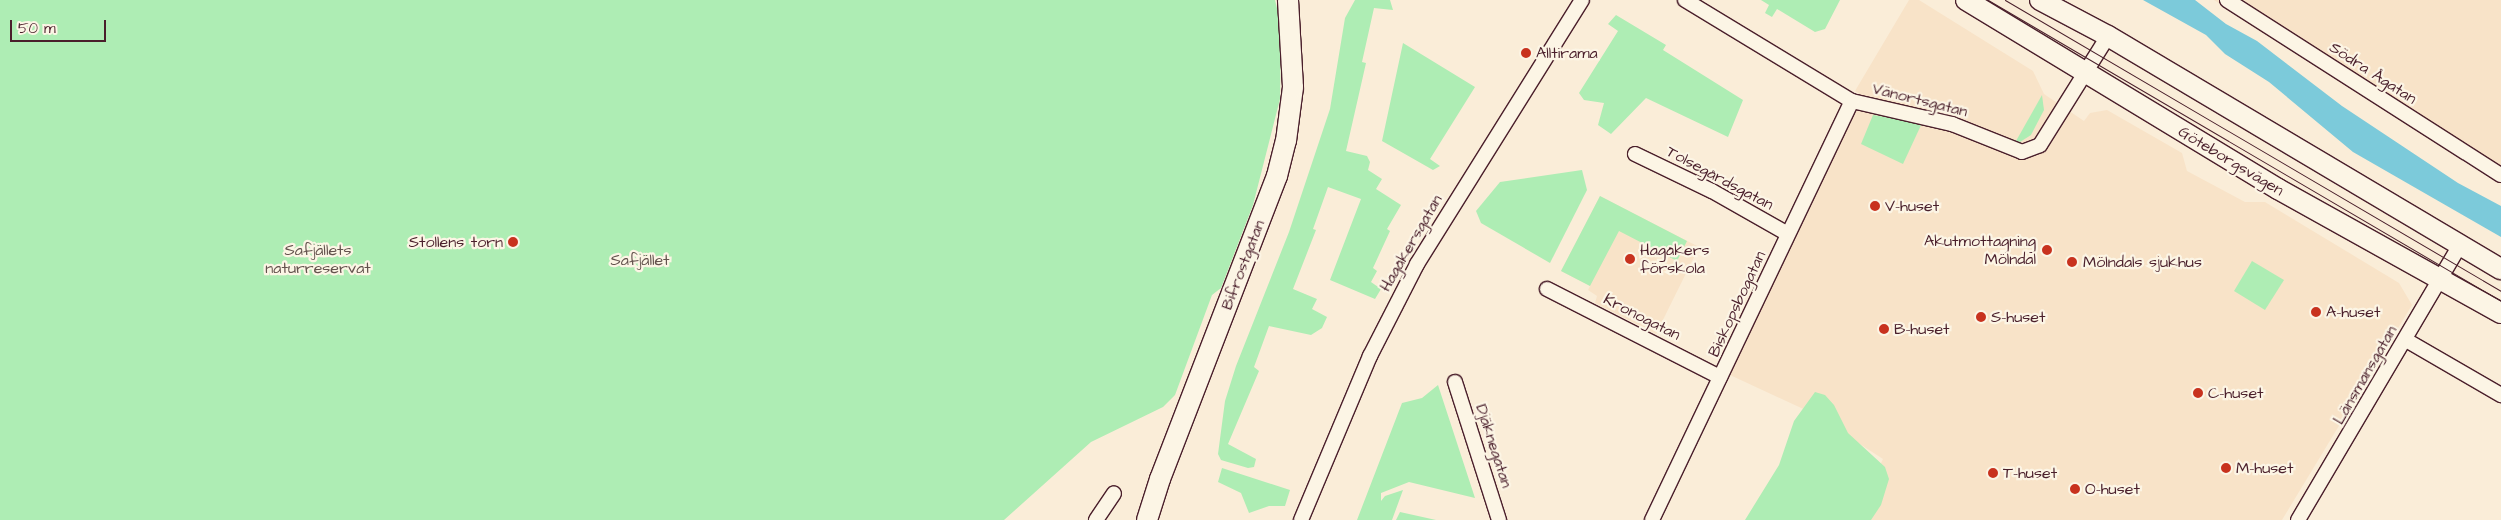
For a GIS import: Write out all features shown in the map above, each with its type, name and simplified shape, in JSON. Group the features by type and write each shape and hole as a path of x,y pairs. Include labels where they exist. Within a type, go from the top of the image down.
{"main road":[{"name":"Bifrostgatan","path":"1148,520 1160,479 1277,176 1286,140 1292,87 1288,0"},
{"name":"Göteborgsvägen","path":"1966,0 2084,74 2440,281 2501,313"},
{"path":"2040,0 2108,36 2501,269"}],"street":[{"name":"Hagåkersgatan","path":"1301,520 1370,356 1417,264 1582,0"},
{"name":"Vänortsgatan","path":"1685,0 1852,101 1952,124 2015,151 2030,152 2040,145 2108,36"},
{"name":"Södra Ågatan","path":"2227,0 2501,174"},
{"name":"Biskopsbogatan","path":"1652,520 1852,101"},
{"name":"Tolsegårdsgatan","path":"1635,154 1712,191 1788,234"},
{"name":"Länsmansgatan","path":"2298,520 2460,246"},
{"name":"Kronogatan","path":"1548,289 1720,377"},
{"path":"2406,340 2501,395"},
{"name":"Djäknegatan","path":"1455,382 1499,520"},
{"path":"1096,520 1114,494"}],"shaded area":[{"name":"Mölndals sjukhus","path":"1909,0 1919,0 2033,71 2044,94 2084,121 2090,113 2107,110 2182,153 2187,171 2245,202 2265,202 2399,283 2412,305 2282,520 1853,520 1883,459 1812,413 1730,375 1790,240 1852,115 1859,110 1861,95 1855,91"},
{"path":"2214,0 2501,0 2501,184 2415,129"},
{"name":"Hagåkers förskola","path":"1600,196 1699,247 1656,334 1595,303 1597,296 1588,290 1590,286 1561,271"}],"green space":[{"name":"Safjället","path":"0,0 1275,0 1281,25 1280,99 1253,205 1221,288 1212,295 1175,395 1163,407 1091,442 1004,520 0,520"},
{"path":"1355,0 1390,0 1393,10 1374,8 1362,62 1366,63 1346,151 1367,156 1370,162 1368,170 1382,179 1376,189 1401,205 1387,229 1390,231 1373,268 1377,271 1371,282 1381,289 1375,299 1330,280 1361,199 1328,187 1313,229 1316,230 1293,289 1317,299 1312,309 1327,317 1322,328 1311,335 1269,326 1254,367 1259,371 1228,444 1256,459 1254,467 1248,468 1221,460 1218,454 1225,401 1236,366 1289,232 1330,109 1345,18"},
{"path":"1761,0 1840,0 1825,29 1815,32 1777,9 1772,17 1765,13 1769,5"},
{"path":"1616,15 1666,45 1663,50 1743,100 1728,137 1646,98 1611,134 1598,125 1604,103 1584,100 1579,93 1618,31 1608,24"},
{"path":"1403,43 1475,87 1430,159 1440,166 1433,170 1382,141"},
{"path":"2042,95 2044,110 2031,135 2020,142 2016,141"},
{"path":"1873,115 1922,123 1903,164 1861,144"},
{"path":"1582,170 1587,190 1550,263 1481,223 1476,211 1500,182"},
{"path":"1600,196 1687,241 1677,261 1619,231 1590,286 1561,271"},
{"path":"2252,261 2284,280 2265,310 2234,291"},
{"path":"1438,385 1475,498 1409,482 1381,493 1381,501 1385,496 1403,490 1392,520 1357,520 1402,403 1422,398"},
{"path":"1815,392 1825,395 1834,405 1848,433 1885,467 1889,479 1881,505 1871,520 1745,520 1779,465 1794,421"},
{"path":"1222,468 1290,490 1285,506 1269,506 1249,513 1241,493 1218,482"},
{"path":"1400,512 1436,520 1396,520"}],"water":[{"path":"2143,0 2195,0 2226,24 2257,41 2342,106 2458,183 2501,206 2501,237 2353,152 2269,82 2225,54 2206,35"}],"tram line":[{"path":"1988,0 2501,301"},
{"path":"2005,0 2501,291"}],"place":[{"name":"Alltirama","path":"1526,53"},
{"name":"V-huset","path":"1875,206"},
{"name":"Stollens torn","path":"513,242"},
{"name":"Akutmottagning Mölndal","path":"2047,250"},
{"name":"Hagåkers förskola","path":"1630,259"},
{"name":"Mölndals sjukhus","path":"2072,262"},
{"name":"A-huset","path":"2316,312"},
{"name":"S-huset","path":"1981,317"},
{"name":"B-huset","path":"1884,329"},
{"name":"C-huset","path":"2198,393"},
{"name":"M-huset","path":"2226,468"},
{"name":"T-huset","path":"1993,473"},
{"name":"O-huset","path":"2075,489"}],"park label":[{"name":"Safjällets naturreservat","path":"318,259"}]}
